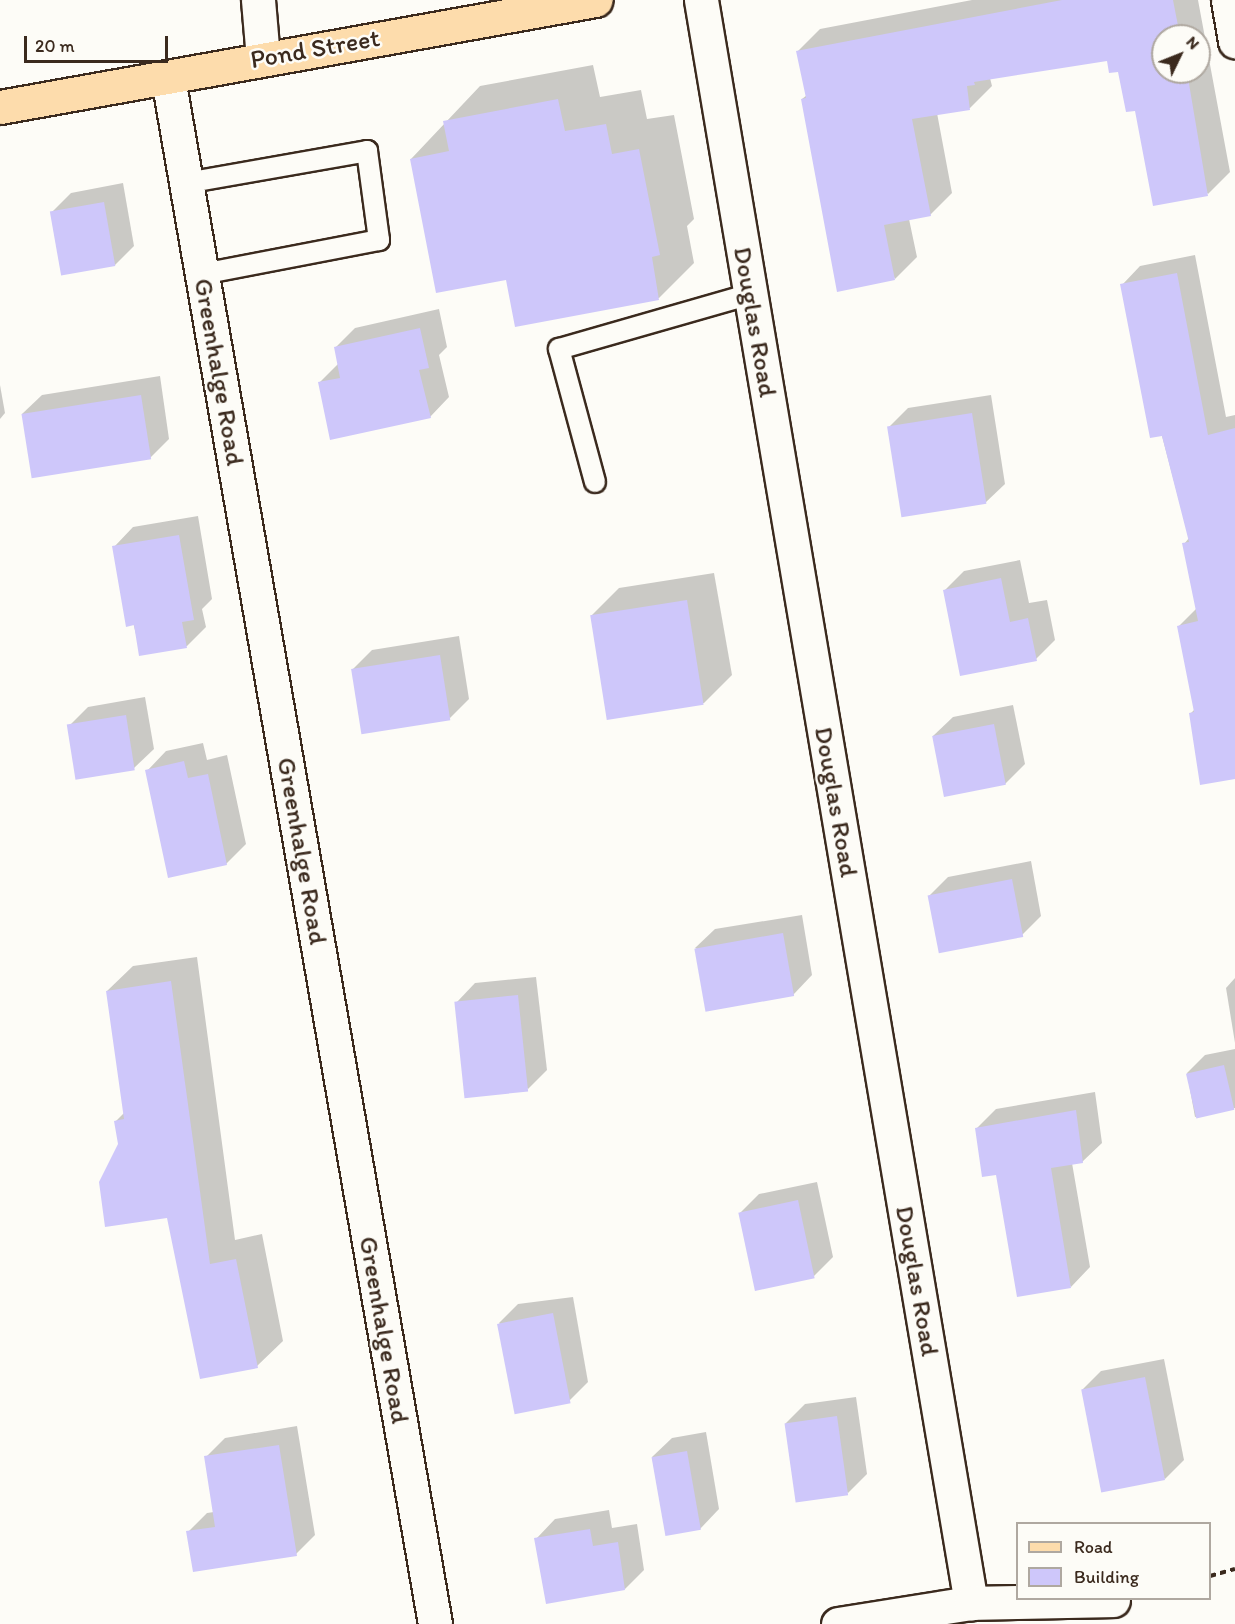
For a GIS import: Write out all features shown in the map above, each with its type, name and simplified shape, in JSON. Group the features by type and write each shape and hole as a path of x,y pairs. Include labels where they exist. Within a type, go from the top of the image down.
{"main road":[{"name":"Pond Street","path":"0,107 595,0"}],"street":[{"path":"258,0 263,58"},
{"name":"Douglas Road","path":"701,0 971,1603"},
{"path":"1228,0 1235,41"},
{"name":"Greenhalge Road","path":"168,78 435,1624"},
{"path":"838,1624 971,1603 1113,1600"}],"lane":[{"path":"186,183 368,151 379,240 202,274"},
{"path":"595,482 559,349 751,294"}],"path":[{"path":"1211,1575 1235,1569"}],"building":[{"path":"1062,0 1173,0 1178,24 1151,24 1151,84 1189,84 1208,196 1153,206 1135,111 1126,112 1118,72 1109,73 1107,61 974,82 975,85 967,86 970,110 912,119 931,216 884,225 895,280 837,292 801,99 806,98 796,51"},
{"path":"558,99 565,131 606,124 612,154 639,149 660,255 652,257 659,300 515,327 506,280 436,293 410,159 449,151 443,121"},
{"path":"104,202 115,266 61,276 50,212"},
{"path":"1177,273 1208,435 1235,428 1235,779 1200,785 1189,713 1194,712 1177,626 1198,621 1182,543 1189,542 1162,436 1150,438 1120,284"},
{"path":"420,328 429,368 419,370 431,418 330,440 318,382 340,378 334,347"},
{"path":"141,395 151,459 32,478 21,414"},
{"path":"972,413 986,504 901,517 887,426"},
{"path":"179,535 194,620 182,622 187,648 139,656 134,625 126,627 112,546"},
{"path":"1001,578 1010,622 1028,618 1037,661 960,676 943,590"},
{"path":"687,600 704,705 607,720 590,615"},
{"path":"440,655 450,720 361,734 351,669"},
{"path":"126,715 135,770 75,780 67,724"},
{"path":"994,724 1006,785 944,797 932,736"},
{"path":"184,761 188,778 208,774 227,865 168,878 145,770"},
{"path":"1012,879 1023,937 939,953 928,895"},
{"path":"783,933 794,996 705,1012 694,949"},
{"path":"171,981 210,1264 236,1259 258,1368 200,1379 167,1218 105,1227 99,1182 118,1144 114,1121 124,1119 106,991"},
{"path":"518,995 528,1091 464,1098 454,1002"},
{"path":"1224,1065 1234,1110 1196,1119 1186,1074"},
{"path":"1076,1110 1083,1163 1051,1168 1071,1288 1017,1297 996,1175 982,1177 975,1128"},
{"path":"798,1200 815,1278 755,1291 738,1213"},
{"path":"553,1313 571,1403 515,1414 497,1324"},
{"path":"1145,1377 1165,1480 1101,1492 1081,1389"},
{"path":"837,1416 848,1495 796,1503 785,1423"},
{"path":"279,1445 297,1556 193,1572 186,1531 215,1527 204,1456"},
{"path":"687,1451 701,1530 665,1536 652,1457"},
{"path":"590,1529 593,1546 618,1542 625,1590 546,1604 534,1538"}]}
